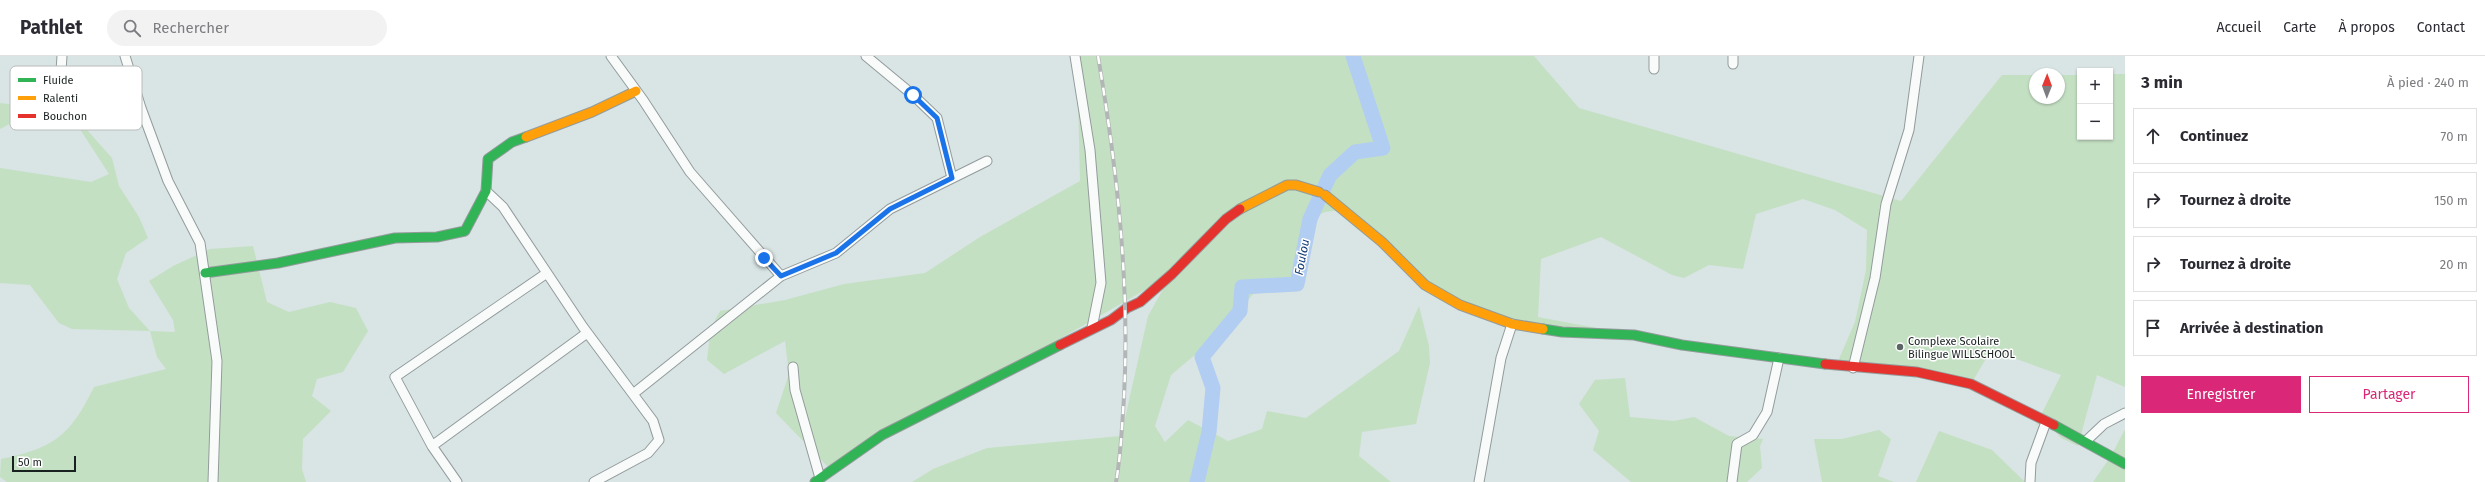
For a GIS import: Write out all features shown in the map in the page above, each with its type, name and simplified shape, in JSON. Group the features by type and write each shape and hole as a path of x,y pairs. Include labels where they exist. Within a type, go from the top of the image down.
{"street":[{"path":"61,66 62,56"},
{"path":"125,56 128,66"},
{"path":"611,56 690,172 781,276"},
{"path":"866,56 913,95 937,118 952,178"},
{"path":"1075,56 1090,150 1101,283 1092,328"},
{"path":"1654,56 1654,69"},
{"path":"1853,368 1875,278 1886,204 1910,130 1919,56"},
{"path":"204,274 278,262 395,238 437,237 465,231 486,191 488,159 512,142 592,112 636,91"},
{"path":"142,111 168,181 200,243 216,361 213,482"},
{"path":"633,394 781,276 836,253 890,209 987,161"},
{"path":"793,367 795,390 818,480 882,435 1140,302 1172,274 1226,220 1244,206 1287,185 1296,185 1322,194 1382,242 1425,285 1460,305 1512,324 1562,332 1634,335 1682,345 1853,368 1917,372 1971,384 2086,441 2125,464"},
{"path":"486,191 503,207 588,333 653,421 659,440 648,453 594,482"},
{"path":"457,482 432,446 395,377 547,273"},
{"path":"1479,482 1501,358 1512,324"},
{"path":"432,446 588,333"},
{"path":"1732,482 1737,444 1753,435 1767,412 1779,358"},
{"path":"2086,441 2104,424 2125,413"},
{"path":"2030,482 2030,463 2046,422"}],"green space":[{"path":"1077,56 1534,56 1579,108 1901,201 2002,75 2029,75 2029,104 2065,104 2065,75 2077,75 2077,140 2113,140 2113,74 2125,74 2125,387 2097,375 2078,446 2061,438 2046,422 2036,425 2061,375 1991,350 1971,384 1847,367 1839,359 1855,322 1866,270 1867,230 1835,210 1803,199 1756,214 1743,269 1709,265 1684,278 1672,275 1601,237 1541,259 1538,317 1634,335 1512,324 1425,285 1342,210 1325,212 1310,219 1297,284 1253,294 1202,357 1196,354 1171,375 1155,426 1165,442 1188,420 1228,441 1262,429 1267,411 1306,418 1399,351 1419,306 1429,346 1430,363 1416,424 1362,432 1359,456 1391,482 912,482 933,469 987,448 1121,436 1148,316 1171,275 831,470 776,413 789,374 785,341 724,374 707,360 711,328 720,311 785,300 844,284 925,273 980,237 1080,181"},
{"path":"0,103 10,104 10,124 0,129"},
{"path":"80,130 87,130 112,158 119,186 139,217 148,238 126,253 117,279 129,308 150,331 72,329 59,323 30,285 0,283 0,168 91,182 109,174"},
{"path":"253,246 267,302 289,312 330,302 356,308 368,331 343,372 317,379 312,396 331,411 303,439 302,469 306,482 7,482 0,477 1,459 35,450 58,437 77,417 94,387 166,369 157,357 150,331 175,332 173,320 149,281 173,266 210,249"},
{"path":"1625,378 1630,417 1674,421 1694,417 1729,436 1763,439 1760,446 1762,468 1747,482 1631,482 1593,450 1599,431 1579,404 1595,380"},
{"path":"2125,429 2125,482 2093,482 2111,456"},
{"path":"1879,430 1891,439 1878,476 1894,482 1822,482 1814,439 1842,439"},
{"path":"1939,431 1992,450 2025,482 1916,482"}],"waterway":[{"name":"Foulou","path":"1197,482 1209,432 1213,388 1202,357 1240,311 1242,287 1297,284 1310,219 1330,175 1355,152 1383,148 1353,56"}],"railway":[{"path":"1098,56 1116,183 1125,312 1124,397 1116,482"}],"traffic: fast":[{"path":"205,273 278,263 395,238 437,237 465,231 486,191 488,159 512,142 526,137"},
{"path":"1543,329 1562,332 1634,335 1682,345 1825,364"},
{"path":"815,482 882,435 1060,345"},
{"path":"2054,425 2125,464"}],"traffic: slow":[{"path":"526,137 592,112 636,91"},
{"path":"1240,209 1287,185 1296,185 1319,192"},
{"path":"1325,195 1382,242 1425,285 1460,305 1512,324 1543,329"}],"traffic: jam":[{"path":"1060,345 1111,320 1127,308 1140,302 1172,274 1226,219 1240,209"},
{"path":"1825,364 1917,372 1971,384 2054,425"}],"place":[{"name":"Complexe Scolaire Bilingue WILLSCHOOL","path":"1900,347"}],"route":[{"path":"764,258 781,276 836,253 890,209 952,178 937,118 913,95"}]}
